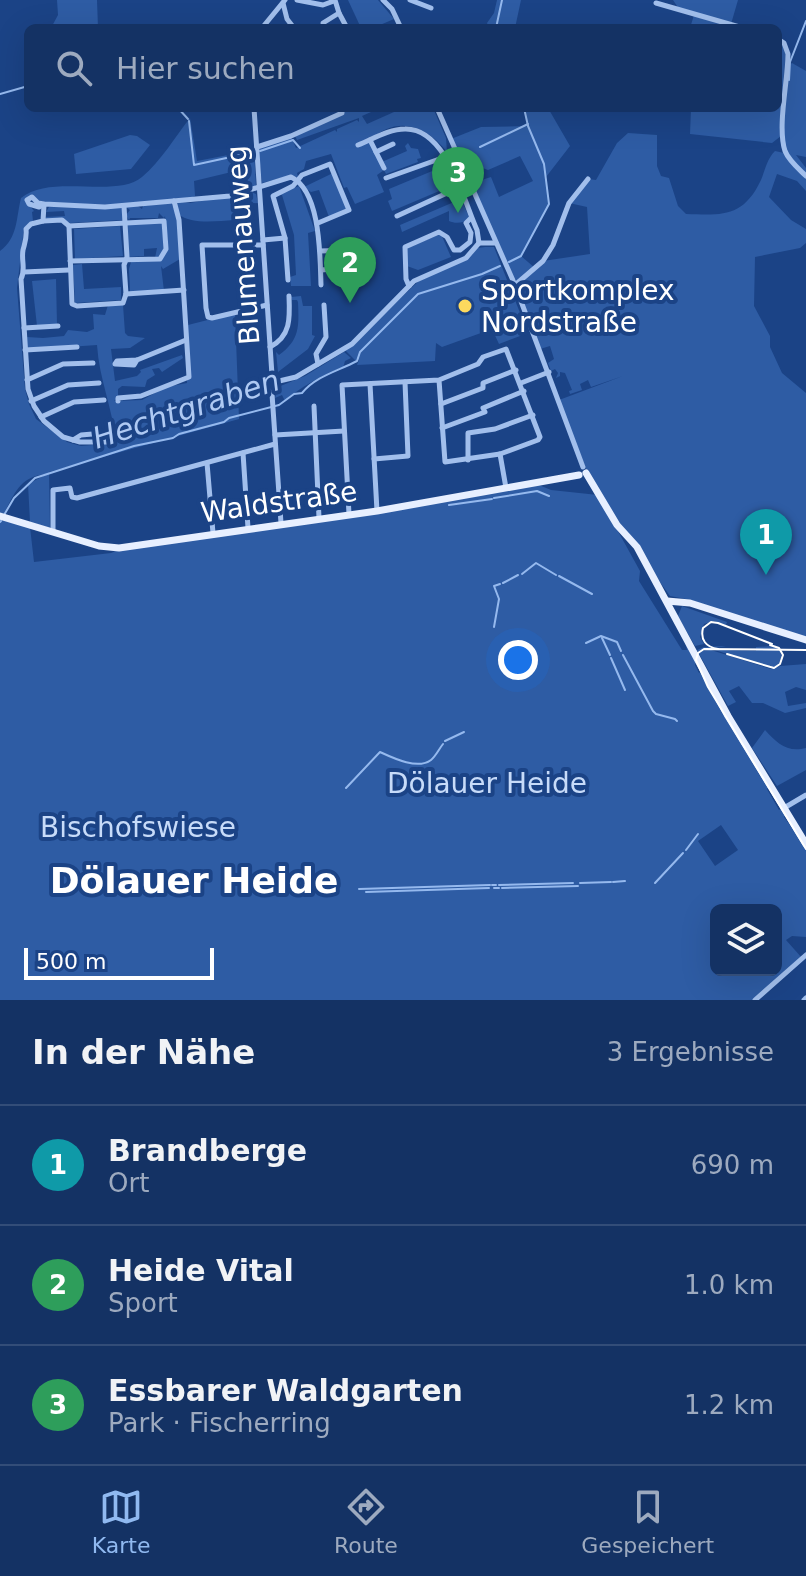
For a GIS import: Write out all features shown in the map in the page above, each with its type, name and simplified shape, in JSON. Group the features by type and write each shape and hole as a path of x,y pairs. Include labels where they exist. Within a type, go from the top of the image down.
{"main road":[{"name":"Waldstraße","path":"0,516 114,548 377,511 568,478 582,471"},
{"path":"582,471 618,526 637,547 713,690 806,844"},
{"path":"667,601 690,603 806,640"}],"street":[{"path":"297,0 336,5"},
{"path":"383,0 392,8 399,24"},
{"path":"410,0 431,8"},
{"path":"265,24 284,1"},
{"path":"284,1 291,24"},
{"path":"656,3 729,24"},
{"path":"323,24 336,5"},
{"path":"336,5 345,24"},
{"path":"782,42 788,54 783,134 785,150 806,176"},
{"name":"Blumenauweg","path":"254,112 272,377 275,382 273,408 281,523"},
{"path":"257,147 289,136 339,112"},
{"path":"439,112 515,285 549,372 582,471"},
{"path":"358,145 395,130 411,129 432,138 445,157 479,243"},
{"path":"370,140 384,168"},
{"path":"376,152 393,144"},
{"path":"386,178 445,157"},
{"path":"286,276 285,238 272,197 293,186 302,175 331,165 349,210 318,223"},
{"path":"43,221 44,204 124,206 230,196 287,177 297,180 318,223 321,285"},
{"path":"515,285 543,261 553,245 569,203 588,179"},
{"path":"397,216 458,188"},
{"path":"118,397 141,396 189,378 179,220 174,201"},
{"path":"69,226 71,302 77,306 123,303 126,294 124,265 127,259 124,206"},
{"path":"409,286 405,247 439,232 447,237 454,250 460,250 470,242 471,233 466,223 471,218"},
{"path":"70,261 157,259 166,247 164,221 69,226 62,220 43,221 27,227 21,279 31,401 57,433 73,441 97,442 104,433 81,435 73,441"},
{"path":"267,305 208,317 202,245 285,238"},
{"path":"275,382 292,379 359,339 421,276 466,258 479,243 496,243"},
{"path":"320,251 353,250 356,267 321,270"},
{"path":"24,272 69,270"},
{"path":"126,294 184,290"},
{"path":"270,347 287,332 289,296"},
{"path":"318,364 316,354 326,337 324,305"},
{"path":"24,328 58,326"},
{"path":"137,360 186,340"},
{"path":"25,350 77,347"},
{"path":"349,514 342,385 439,380 506,349 540,433 538,440 500,454 447,463 443,461 439,380"},
{"path":"27,380 63,364 89,361"},
{"path":"441,404 483,388 483,383 516,370"},
{"path":"521,383 549,372"},
{"path":"374,459 408,456 405,382"},
{"path":"31,401 68,385 99,383"},
{"path":"370,384 377,511"},
{"path":"442,428 485,412 483,408 524,391"},
{"path":"41,417 74,402 104,400"},
{"path":"314,406 319,518"},
{"path":"468,460 468,433 495,429 533,415"},
{"path":"275,435 344,431"},
{"path":"53,532 53,490 70,488 72,497 77,498 275,444"},
{"path":"243,453 248,528"},
{"path":"500,454 506,488"},
{"path":"207,463 213,533"},
{"path":"784,808 806,795"},
{"path":"755,1000 806,955"}],"green space":[{"path":"57,0 97,0 98,24 53,24 58,15"},
{"path":"348,0 378,0 394,19 382,24 359,24"},
{"path":"497,0 521,0 516,24 487,24"},
{"path":"673,0 738,0 731,24 691,24 694,15 679,9"},
{"path":"782,44 788,66 792,63 806,71 806,157 796,155 806,168 806,174 787,155 781,136 772,143 690,134 691,112 782,112"},
{"path":"343,112 371,112 362,116 367,124 394,112 435,112 446,138 447,152 429,135 410,126 380,132 370,140 384,161 407,151 405,146 408,143 411,148 418,149 421,158 386,174 384,170 377,175 384,192 355,204 347,187 344,188 331,154 306,161 304,169 297,173 298,177 288,176 262,183 258,148 291,137 296,148 335,130 337,132 337,129 357,120 359,122 359,118 297,140 295,136"},
{"path":"525,112 550,112 570,146 546,177 549,204 521,256 535,268 543,261 590,254 587,207 569,203 588,179 596,180 617,143 628,133 657,135 657,166 661,176 669,178 678,206 686,214 721,214 739,208 754,192 775,151 784,153 806,179 806,191 797,181 777,174 769,197 791,220 806,229 806,243 800,248 755,257 754,306 770,336 770,347 782,373 806,393 806,640 691,600 670,596 620,527 588,474 559,400 623,376 591,387 588,380 580,384 582,390 570,394 572,390 565,373 560,372 556,378 558,373 555,369 551,371 548,363 554,359 550,346 540,349 518,287 529,274 518,281 513,278 472,183 491,177 499,197 533,181 520,156 488,170 480,167 483,175 469,178 451,139 481,127 528,126"},
{"path":"190,118 197,161 254,150 256,186 250,188 244,169 194,181 195,196 190,198 113,205 48,203 27,197 26,201 34,211 33,221 24,228 17,288 25,389 36,419 67,442 81,446 116,443 97,345 25,350 27,328 27,337 64,336 68,330 87,332 94,329 93,314 105,315 108,305 123,305 125,333 145,338 130,348 111,349 115,381 137,376 140,370 182,355 183,358 162,372 159,368 152,369 155,375 147,380 145,387 122,386 114,401 142,400 166,387 187,383 188,325 235,313 239,419 49,472 50,528 30,522 28,484 47,474 24,482 3,515 0,514 0,251 13,234 21,198 49,187 100,187 131,183 155,164"},
{"path":"130,135 150,145 131,169 76,174 74,154"},
{"path":"437,169 436,179 444,189 392,211 388,201 392,199 389,189"},
{"path":"333,173 347,208 329,217 319,190 311,192 304,187"},
{"path":"299,186 315,231 308,233 311,286 291,286 290,277 296,275 294,235 282,195 276,195"},
{"path":"251,192 256,194 258,203 234,204 234,220 197,221 178,214 177,204 181,202"},
{"path":"461,199 470,219 457,223 449,221 449,211 402,232 400,225"},
{"path":"171,202 178,220 180,259 163,269 161,266 164,291 130,292 131,262 159,260 168,244 165,216 159,213 158,218 129,220 126,215 130,210 126,207 138,206 142,209 143,206"},
{"path":"49,207 123,208 123,220 70,223 47,219 45,217 65,216 64,211 46,212"},
{"path":"162,221 164,251 160,257 155,258 157,248 144,249 144,256 128,257 127,223"},
{"path":"120,226 123,256 75,259 74,229"},
{"path":"441,234 451,257 418,270 407,266 406,248"},
{"path":"494,247 528,333 499,344 492,329 442,347 436,343 435,361 357,365 359,360 356,361 345,350 422,278 464,261 478,248"},
{"path":"82,264 84,289 121,287 121,300 75,303 73,265"},
{"path":"56,279 57,325 37,326 32,281"},
{"path":"301,296 303,306 312,306 312,335 315,336 308,349 278,372 276,352 279,355 291,344 298,325 298,302 291,297"},
{"path":"344,352 351,358 345,361 343,368 312,382 285,401 282,395 275,398 278,387 305,376"},
{"name":"Dölauer Heide","path":"539,485 551,490 598,495 640,571 639,581 682,650 687,650 685,642 699,673 760,776 770,787 767,789 779,810 782,808 784,817 806,847 806,937 792,936 786,940 802,958 782,976 782,904 710,904 710,976 781,976 754,1000 0,1000 0,518 30,527 34,562 111,553","holes":["721,825 738,850 715,866 698,841"]},
{"path":"682,606 727,622 726,625 714,621 704,624 700,637 704,644 695,646 673,608 678,616"},
{"path":"726,646 700,651 711,650 771,669 806,664 806,690 796,687 785,692 788,706 806,703 806,708 785,713 763,703 752,703 739,686 729,691 736,702 728,706 697,650"},
{"path":"756,647 779,649 782,657 773,668 715,650 756,651"},
{"path":"765,730 783,746 806,748 806,770 777,786 752,748"}],"waterway":[{"name":"Hechtgraben","path":"497,24 502,0"},
{"path":"789,80 790,62 806,21"},
{"path":"0,94 24,87"},
{"path":"182,112 188,119"},
{"name":"Hechtgraben","path":"509,262 521,256 549,204 544,164 525,112"},
{"path":"189,121 194,165 254,152"},
{"path":"480,147 528,124"},
{"path":"260,151 293,140 300,148"},
{"name":"Hechtgraben","path":"4,515 14,498 35,478 279,405 321,378 357,361 360,352 418,294 500,266"},
{"path":"494,498 537,491 549,496"},
{"path":"449,505 492,499"},
{"path":"522,574 536,563 556,575"},
{"path":"503,583 518,575"},
{"path":"559,576 592,594"},
{"path":"494,627 499,599 494,586 500,584"},
{"path":"586,643 601,636 617,642 621,651"},
{"path":"602,638 610,655"},
{"path":"623,655 653,711 677,721"},
{"path":"611,658 625,690"},
{"path":"445,741 464,732"},
{"path":"346,788 380,752 419,764 431,760 443,744"},
{"path":"686,850 698,834"},
{"path":"655,883 683,853"},
{"path":"613,882 625,881"},
{"path":"580,883 611,882"},
{"path":"499,885 573,883"},
{"path":"359,889 490,885"},
{"path":"502,888 578,886"},
{"path":"366,892 489,888"},
{"path":"494,888 499,888"}],"tram line":[{"path":"718,649 707,645 702,636 703,628 711,622 772,644"},
{"path":"727,654 774,668 780,664 783,655 779,648 770,645"},
{"path":"806,650 704,649 698,653 696,660 708,687 806,849"}],"place":[{"name":"Essbarer Waldgarten","path":"458,213"},
{"name":"Heide Vital","path":"350,303"},
{"name":"Sportkomplex Nordstraße","path":"465,306"},
{"name":"Brandberge","path":"766,575"}],"district":[{"name":"Dölauer Heide","path":"194,880"}],"park label":[{"name":"Bischofswiese","path":"138,827"}]}
